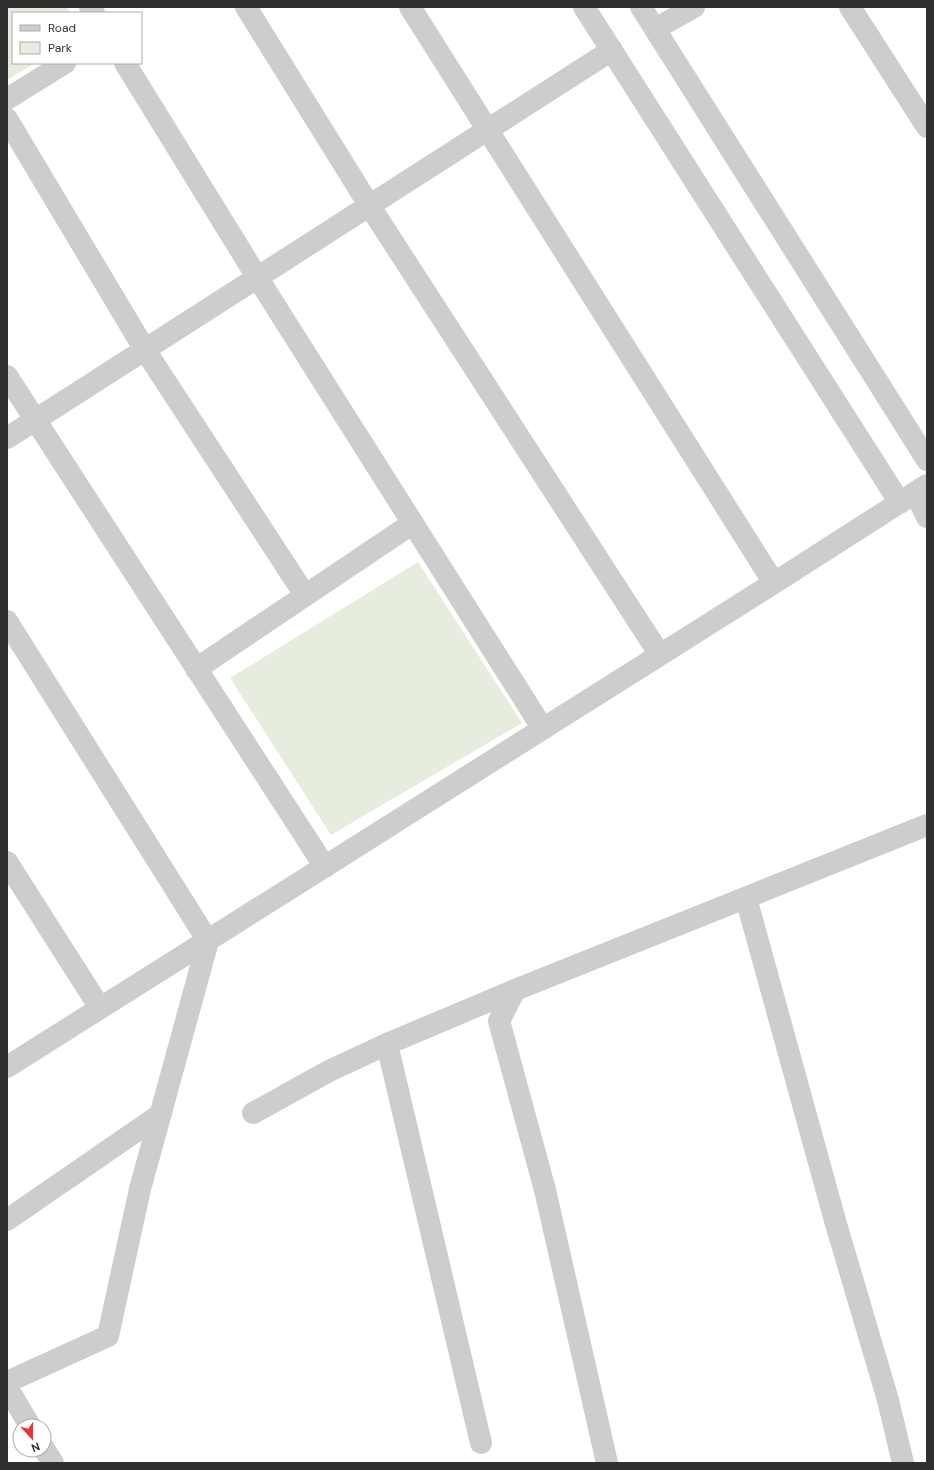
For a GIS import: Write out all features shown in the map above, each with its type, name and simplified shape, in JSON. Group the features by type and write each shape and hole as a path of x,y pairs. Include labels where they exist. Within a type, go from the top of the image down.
{"street":[{"path":"246,7 370,206 660,655"},
{"path":"410,7 774,583"},
{"path":"584,7 914,494 927,517"},
{"path":"641,7 927,460"},
{"path":"655,30 694,7"},
{"path":"850,7 927,127"},
{"path":"7,438 612,50"},
{"path":"7,99 63,64"},
{"path":"126,64 543,729"},
{"path":"7,119 145,350 305,595"},
{"path":"7,376 325,867"},
{"path":"7,1067 914,494"},
{"path":"196,668 413,523"},
{"path":"7,621 208,941 140,1189 108,1336 7,1382"},
{"path":"253,1113 329,1072 387,1044 515,990 927,825"},
{"path":"7,862 100,1008"},
{"path":"746,898 836,1224 888,1400 903,1463"},
{"path":"515,990 499,1021 545,1190 607,1463"},
{"path":"387,1044 481,1443"},
{"path":"7,1220 161,1114"},
{"path":"7,1387 25,1418"}],"green space":[{"path":"7,7 67,7 70,12 12,12 12,64 33,64 7,80"},
{"path":"418,562 522,723 331,835 230,678"}]}
